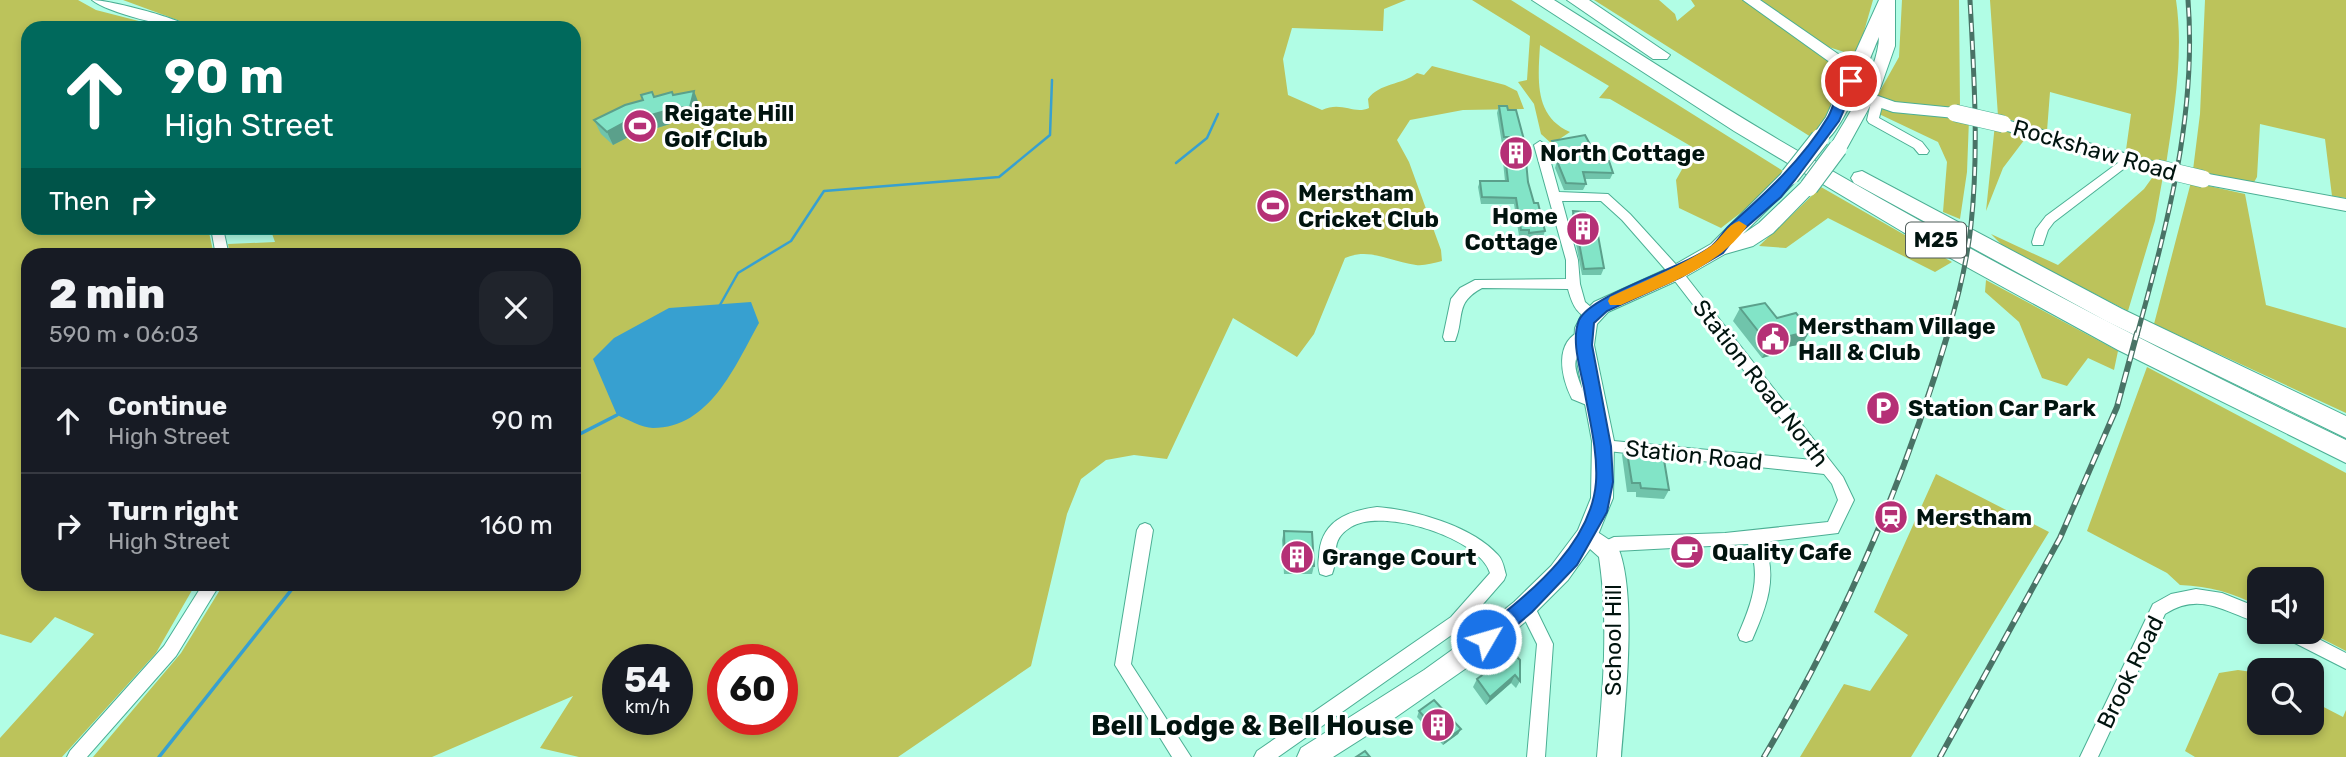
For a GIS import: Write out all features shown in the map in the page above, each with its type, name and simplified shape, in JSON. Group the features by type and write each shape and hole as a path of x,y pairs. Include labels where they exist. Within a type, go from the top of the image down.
{"highway":[{"name":"M25","path":"1541,0 1769,143 1891,215 2090,323 2346,452"},
{"name":"M25","path":"1576,0 1751,113 1929,216 2114,315 2346,428"}],"main road":[{"path":"1310,757 1466,654 1526,606 1571,560 1596,541 1604,482 1603,446 1583,335 1586,321 1601,307 1676,273 1718,249 1746,241 1766,228 1809,187 1872,100 1878,69 1887,46 1887,0"},
{"path":"1718,249 1731,232 1776,194 1834,118 1887,0"}],"street":[{"path":"97,0 130,13 167,21"},
{"path":"1750,0 1854,74 1878,69"},
{"path":"1819,49 1854,74"},
{"name":"Rockshaw Road","path":"1854,74 1872,100 1905,109 1955,113 2003,124 2126,161 2203,179 2346,205"},
{"path":"1872,100 1873,120 1918,145 1923,151"},
{"path":"1540,145 1572,260 1573,284 1579,304 1592,314"},
{"path":"2038,242 2042,229 2050,219 2126,161"},
{"name":"Station Road North","path":"1553,196 1604,197 1626,216 1676,273 1828,468 1844,494 1846,505 1833,528 1754,538"},
{"path":"1450,337 1456,303 1465,291 1480,283 1573,284"},
{"name":"Station Road","path":"1603,446 1828,468"},
{"path":"1263,757 1457,622 1498,575 1494,561 1479,547 1452,531 1395,514 1346,522 1327,542 1326,569"},
{"path":"1145,530 1123,665 1182,757"},
{"path":"1596,541 1614,544 1754,538 1763,564 1763,578 1754,617 1746,635"},
{"name":"School Hill","path":"1596,541 1611,557 1616,597 1615,686 1609,757"},
{"path":"76,757 170,651 208,591"},
{"name":"Brook Road","path":"2089,757 2159,609 2182,596 2216,598 2247,611"},
{"path":"1526,606 1545,644 1536,757"},
{"path":"2313,644 2346,661"}],"green space":[{"path":"0,0 78,0 96,10 139,21 21,21 21,235 210,235 212,248 21,248 21,591 192,591 156,653 62,757 0,757 0,738 94,634 55,617 31,643 0,634"},
{"name":"Reigate Hill Golf Club","path":"123,0 1406,0 1384,9 1383,31 1292,28 1283,59 1288,95 1322,110 1336,107 1363,110 1369,108 1368,99 1378,90 1417,73 1424,75 1432,66 1505,85 1517,91 1524,109 1463,110 1410,120 1397,140 1409,162 1441,250 1442,261 1419,265 1363,254 1345,258 1314,334 1297,357 1233,318 1167,459 1134,455 1106,460 1081,479 1067,514 1031,666 898,757 579,757 540,748 573,696 432,757 93,757 181,653 219,591 581,591 581,248 229,248 228,244 275,242 272,235 581,235 581,21 180,21"},
{"path":"1472,0 1511,0 1783,171 1756,201 1721,228 1679,208 1676,180 1694,148 1610,99 1599,98 1609,86 1540,45 1539,84 1544,107 1558,125 1570,132 1552,144 1541,134 1534,104 1518,82 1527,80 1530,36"},
{"path":"1594,0 1659,0 1675,14 1677,21 1695,6 1691,0 1743,0 1827,60 1845,79 1829,113 1811,137"},
{"path":"1752,0 1873,0 1857,56 1819,44"},
{"path":"1902,0 1959,0 1960,109 1899,104 1876,98 1899,57"},
{"path":"1990,0 2176,0 2178,62 2166,165 2125,157 2131,114 2050,92 2047,131 1998,116"},
{"path":"2205,0 2346,0 2346,198 2332,196 2325,139 2260,124 2257,177 2253,184 2193,170 2200,114"},
{"path":"1883,108 1907,114 1969,119 1967,172 1960,219 1943,212 1947,162 1938,142 1879,114"},
{"path":"1995,124 2028,135 2003,168 1986,211"},
{"path":"2157,171 2163,176 2155,221 2128,311 2004,247 1991,234 2058,265 2144,189"},
{"path":"2191,182 2245,194 2266,305 2346,328 2346,413 2154,324"},
{"path":"1821,187 1952,262 1935,272 1828,218 1786,248 1759,246"},
{"path":"1986,280 2118,351 2114,370 2088,358 2067,386 2042,378 2019,322 1985,292"},
{"path":"2147,367 2346,473 2346,651 2324,640 2324,567 2247,567 2247,600 2221,591 2180,585 2167,573 2087,531"},
{"path":"1936,474 2049,532 1911,757 1800,757 1844,684 1870,691 1908,635 1874,612"},
{"path":"2247,671 2247,735 2324,735 2324,707 2343,717 2346,710 2346,757 2195,757 2185,751 2219,673"}],"water":[{"path":"751,302 759,323 730,375 705,406 690,418 673,425 653,428 617,415 593,359 614,338 669,308"}],"building":[{"path":"694,91 690,107 664,108 665,111 641,118 640,114 607,132 594,120 625,105 643,100 641,95 652,92 654,97 672,92 673,95"},
{"path":"1499,106 1516,110 1524,140 1528,182 1534,203 1538,203 1545,231 1529,233 1529,230 1521,230 1516,198 1482,197 1480,181 1508,181 1505,155 1512,155 1509,137 1504,137"},
{"path":"1585,135 1599,161 1609,161 1613,173 1583,172 1586,184 1566,183 1557,161 1563,161 1552,141"},
{"path":"1573,211 1585,212 1586,217 1595,219 1604,268 1584,269"},
{"path":"1765,303 1777,318 1796,313 1810,331 1785,337 1788,341 1769,345 1740,308"},
{"path":"1626,446 1652,449 1653,453 1663,454 1669,490 1641,488 1640,483 1632,483"},
{"name":"Grange Court","path":"1284,531 1312,532 1314,566 1285,565"},
{"path":"1508,648 1520,660 1520,681 1515,675 1490,697 1477,679 1500,662 1496,658"},
{"name":"Bell Lodge & Bell House","path":"1434,700 1461,729 1445,740 1419,711"},
{"path":"1365,751 1370,757 1356,757"}],"waterway":[{"path":"720,305 738,273 791,241 824,191 999,177 1050,135 1052,80"},
{"path":"1176,163 1207,138 1218,114"},
{"path":"581,433 617,415"},
{"path":"159,757 290,591"}],"railway":[{"path":"1947,335 1965,267 1975,169 1970,0"},
{"path":"2137,335 2169,211 2184,128 2190,43 2188,0"},
{"path":"1764,757 1820,655 1869,551 1912,444 1948,333"},
{"path":"1940,757 2060,538 2117,407 2137,333"}],"slow traffic":[{"path":"1615,301 1676,273 1718,249 1739,226"}],"place":[{"name":"Reigate Hill Golf Club","path":"640,126"},
{"name":"North Cottage","path":"1516,153"},
{"name":"Merstham Cricket Club","path":"1273,206"},
{"name":"Home Cottage","path":"1583,229"},
{"name":"Merstham Village Hall & Club","path":"1773,339"},
{"name":"Station Car Park","path":"1883,408"},
{"name":"Merstham","path":"1891,517"},
{"name":"Quality Cafe","path":"1687,552"},
{"name":"Grange Court","path":"1297,557"},
{"name":"Bell Lodge & Bell House","path":"1438,725"}],"route":[{"path":"1486,639 1526,606 1571,560 1598,512 1604,482 1603,446 1584,345 1586,321 1601,307 1676,273 1718,249 1731,232 1776,194 1834,118 1851,81"}]}
